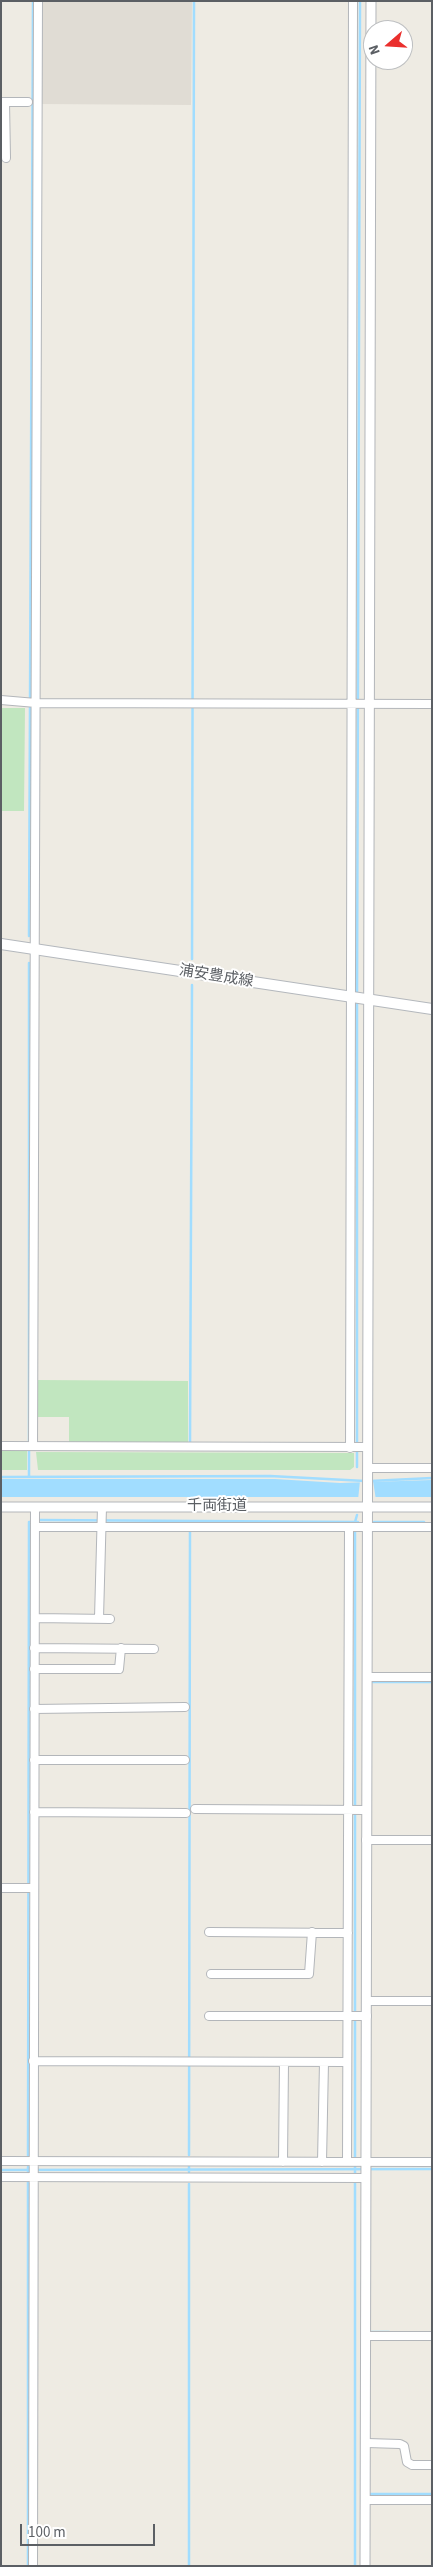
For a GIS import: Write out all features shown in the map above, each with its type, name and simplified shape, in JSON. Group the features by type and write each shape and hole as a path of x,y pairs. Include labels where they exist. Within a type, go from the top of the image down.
{"main road":[{"name":"浦安豊成線","path":"1,944 432,1009"}],"street":[{"path":"30,1446 36,949 32,702 38,1"},
{"path":"353,1 359,704 358,1448 368,1468 368,1503 357,1527 356,1810 366,1840 367,2001 356,2016 347,2062 359,2169"},
{"path":"358,1448 359,704 370,1"},
{"path":"6,158 3,141 3,102 28,102"},
{"path":"1,700 25,700 32,702 432,704"},
{"path":"1,1446 358,1448"},
{"path":"368,1468 432,1468"},
{"name":"千両街道","path":"1,1507 368,1503 432,1507"},
{"path":"33,2566 31,2172 33,2061 30,1888 34,1812 35,1507"},
{"path":"99,1618 102,1507"},
{"path":"35,1527 101,1523 190,1527 432,1526"},
{"path":"357,1527 367,1678 348,1933 356,2016 359,2169 366,2336 365,2566"},
{"path":"34,1618 110,1619"},
{"path":"34,1648 154,1649"},
{"path":"34,1669 119,1669 121,1648"},
{"path":"367,1678 432,1677"},
{"path":"34,1709 185,1708"},
{"path":"34,1760 185,1760"},
{"path":"195,1809 356,1810"},
{"path":"34,1812 186,1813"},
{"path":"366,1840 432,1840"},
{"path":"1,1888 30,1888"},
{"path":"209,1932 348,1933"},
{"path":"211,1974 310,1974 312,1932"},
{"path":"367,2001 432,2001"},
{"path":"209,2016 356,2016"},
{"path":"33,2061 347,2062"},
{"path":"283,2162 284,2062"},
{"path":"322,2162 324,2062"},
{"path":"1,2161 31,2172 359,2169 432,2162"},
{"path":"1,2177 31,2172 283,2162 322,2162 359,2169"},
{"path":"366,2336 432,2336"},
{"path":"367,2442 400,2444 404,2446 407,2462 412,2465 432,2465"},
{"path":"365,2500 432,2500"}],"shaded area":[{"path":"41,1 192,1 191,105 40,104"}],"green space":[{"path":"1,708 25,708 24,811 1,811"},
{"path":"38,1380 188,1381 188,1444 69,1442 69,1417 37,1417"},
{"path":"1,1451 27,1451 27,1470 1,1470"},
{"path":"36,1452 354,1453 354,1467 350,1470 38,1470"}],"water":[{"path":"1,1479 275,1479 340,1483 432,1480 432,1497 1,1497"}],"pier":[{"path":"360,1481 373,1481 376,1500 358,1500"}],"waterway":[{"path":"29,936 33,1"},
{"path":"192,959 194,1"},
{"path":"357,995 360,1"},
{"path":"29,963 29,1476"},
{"path":"190,1444 192,985"},
{"path":"357,1001 357,1467"},
{"path":"1,1477 270,1476 365,1481"},
{"path":"370,1481 432,1478"},
{"path":"355,2566 355,1522 357,1515"},
{"path":"39,1520 358,1522"},
{"path":"28,2156 29,1522 31,1522"},
{"path":"189,2155 190,1522"},
{"path":"374,1522 424,1522"},
{"path":"372,1682 432,1682"},
{"path":"189,2166 189,2172"},
{"path":"28,2167 28,2566"},
{"path":"1,2170 432,2169"},
{"path":"189,2184 189,2566"},
{"path":"371,2332 389,2332"},
{"path":"370,2494 432,2494"}]}
